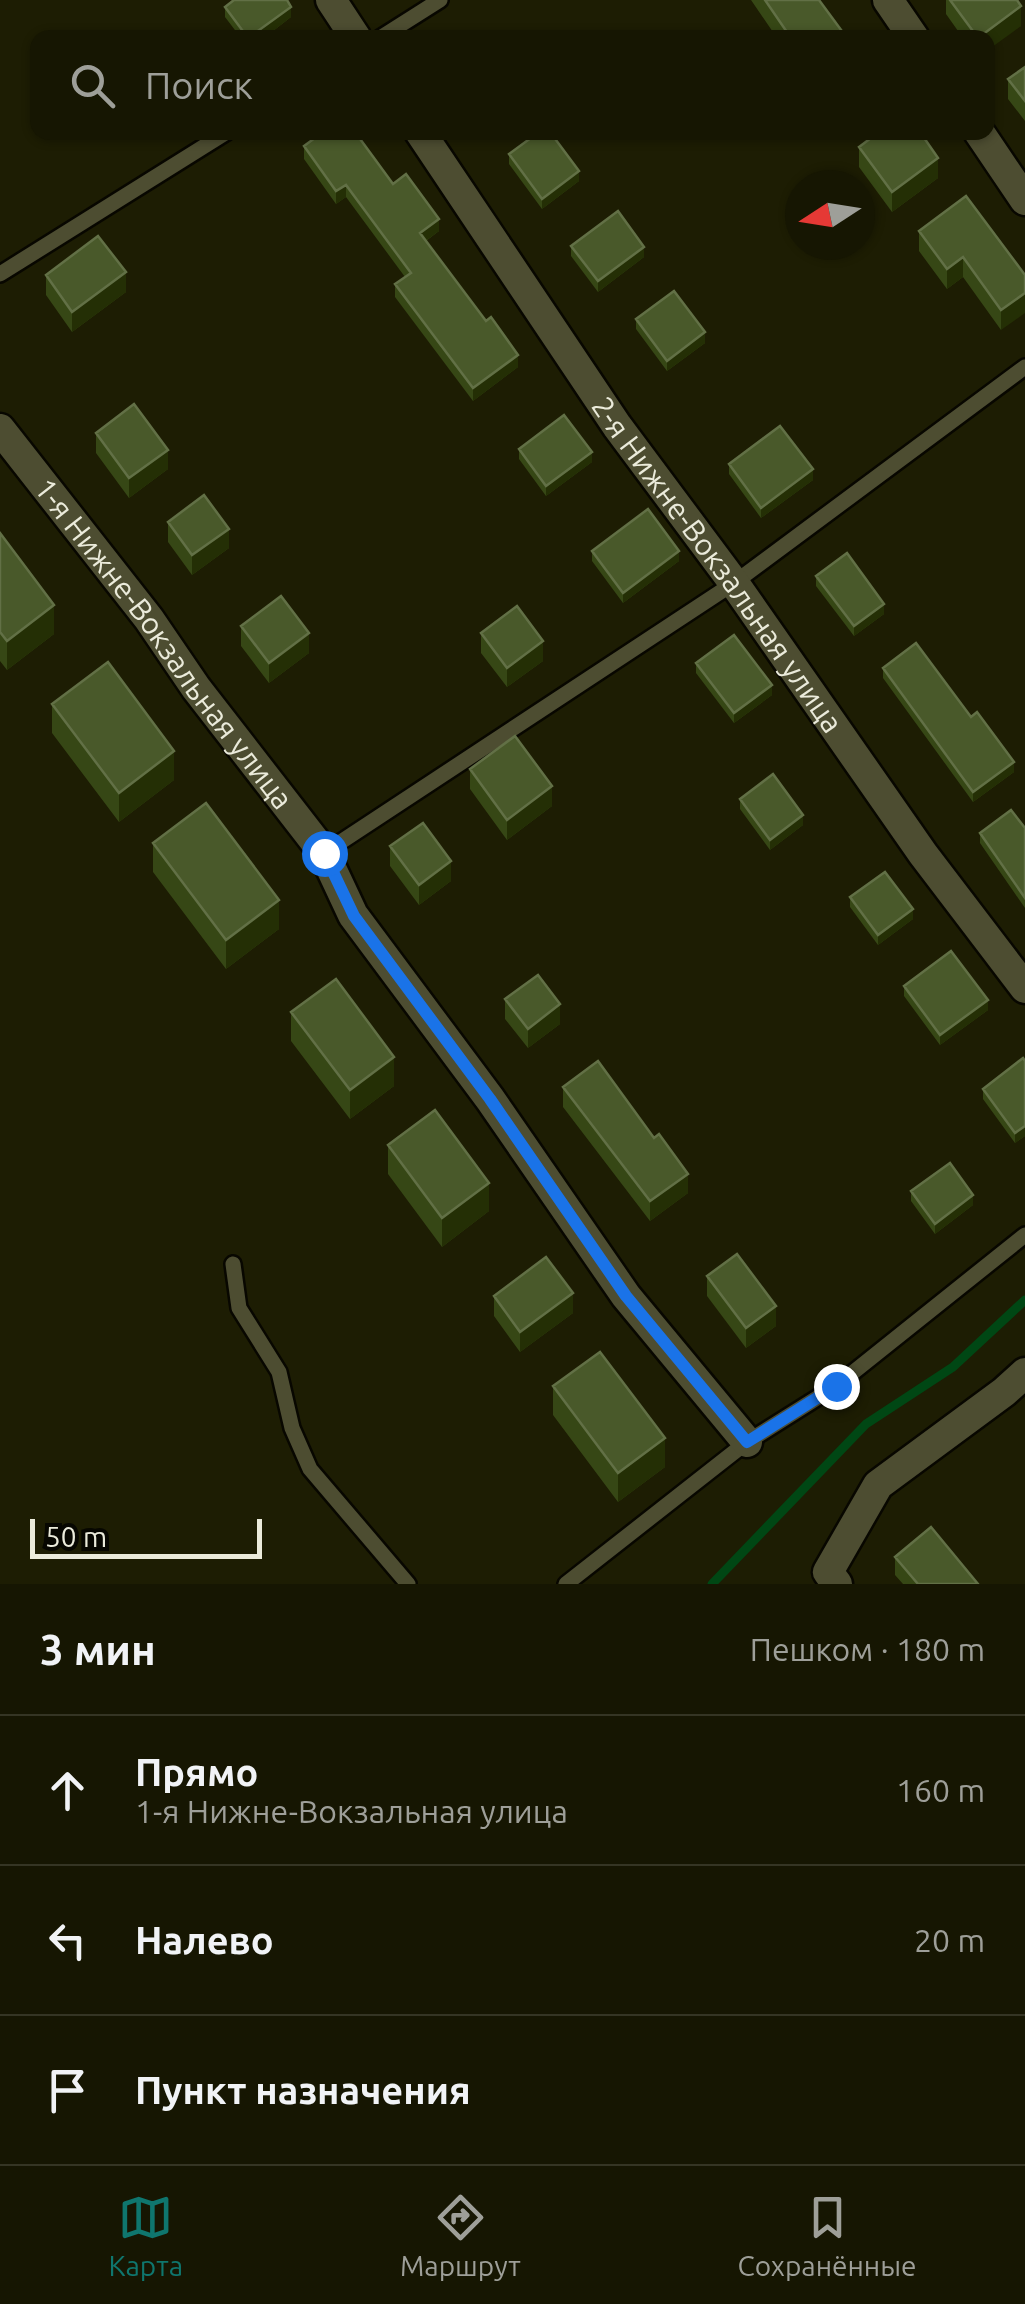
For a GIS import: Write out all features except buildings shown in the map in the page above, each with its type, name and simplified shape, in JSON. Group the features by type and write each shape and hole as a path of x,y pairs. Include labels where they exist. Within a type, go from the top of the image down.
{"street":[{"path":"330,0 351,30"},
{"path":"888,0 909,30"},
{"name":"2-я Нижне-Вокзальная улица","path":"425,140 618,426 734,583 923,854 1025,988"},
{"path":"984,140 1025,200"},
{"name":"1-я Нижне-Вокзальная улица","path":"0,429 149,619 196,688 324,853 354,916 490,1099 626,1296 747,1442"},
{"path":"828,1580 878,1484 1004,1392 1025,1372"}],"lane":[{"path":"393,30 440,0"},
{"path":"0,274 214,140"},
{"path":"324,853 734,583 1025,367"},
{"path":"566,1584 747,1442 836,1386 1025,1236"},
{"path":"233,1264 239,1308 279,1372 292,1428 310,1469 408,1584"}],"waterway":[{"path":"712,1584 866,1424 953,1367 1025,1300"}],"route":[{"path":"324,853 354,916 490,1099 626,1296 747,1442 836,1386"}]}
